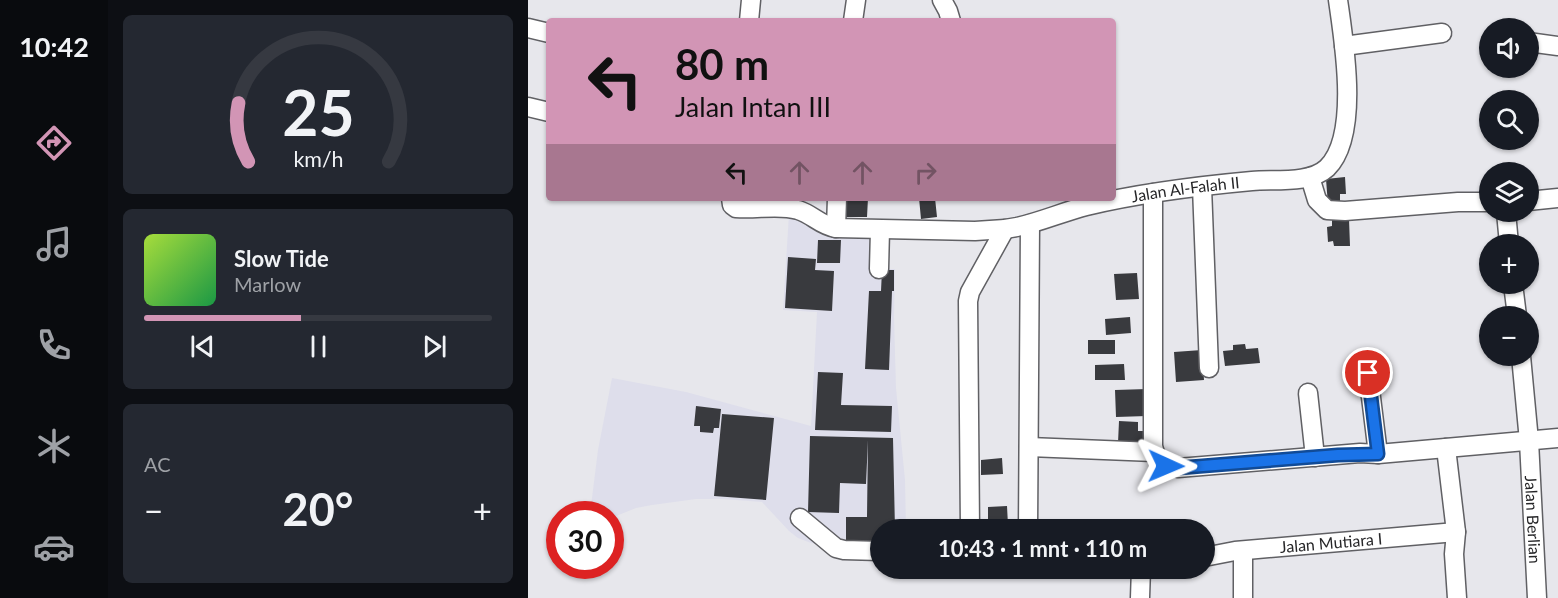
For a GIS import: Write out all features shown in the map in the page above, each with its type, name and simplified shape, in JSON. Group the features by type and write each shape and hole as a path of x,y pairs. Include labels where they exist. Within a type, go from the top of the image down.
{"street":[{"path":"749,18 751,0"},
{"path":"853,18 856,0"},
{"path":"942,0 950,18"},
{"path":"1338,0 1347,92 1342,137 1336,155 1319,174 1310,177 1317,200 1327,210 1345,211 1479,202"},
{"path":"528,28 546,32"},
{"path":"1344,46 1442,33"},
{"path":"1539,43 1558,46"},
{"path":"528,108 546,111"},
{"name":"Jalan Al-Falah II","path":"1116,201 1202,187 1310,177"},
{"path":"1202,187 1209,368"},
{"path":"1153,193 1154,452 1159,461 1166,466 1178,468 1360,453 1378,454 1558,438"},
{"path":"1539,200 1558,198"},
{"path":"731,201 736,208 792,209 825,225 837,228 837,201"},
{"name":"Jalan Al-Falah II","path":"837,228 1005,230 1084,207 1114,201"},
{"path":"1028,519 1030,224"},
{"path":"879,230 879,269"},
{"path":"970,519 968,301 971,289 1005,230"},
{"name":"Jalan Berlian","path":"1522,366 1529,441 1538,598"},
{"path":"1368,373 1378,454"},
{"path":"1308,393 1315,457"},
{"path":"1029,447 1154,452"},
{"path":"1446,448 1456,532 1454,554 1457,598"},
{"path":"800,518 836,548 870,551"},
{"name":"Jalan Mutiara I","path":"1215,555 1456,532"},
{"path":"1243,551 1243,598"},
{"path":"1140,598 1141,579"}],"shaded area":[{"path":"789,214 887,235 886,269 895,269 896,388 905,480 906,519 870,519 870,545 823,545 798,538 762,502 696,499 636,508 624,513 624,501 592,501 598,450 612,378 686,392 811,426 817,312 783,310"}],"building":[{"path":"1345,177 1346,194 1340,194 1340,204 1328,205 1326,179"},
{"path":"843,201 868,201 867,217 842,217"},
{"path":"919,201 935,201 937,217 921,219"},
{"path":"1332,219 1349,219 1350,246 1334,246 1333,241 1328,242 1327,227 1332,226"},
{"path":"818,240 841,240 840,263 817,263"},
{"path":"788,257 816,259 815,270 834,271 832,311 785,308"},
{"path":"882,270 894,270 889,370 865,369 869,291 881,291"},
{"path":"1137,273 1139,299 1116,300 1114,274"},
{"path":"1130,317 1131,333 1106,335 1105,319"},
{"path":"1088,340 1115,340 1115,354 1088,354"},
{"path":"1245,344 1246,349 1258,348 1260,363 1225,366 1223,351 1233,350 1233,345"},
{"path":"1202,350 1204,380 1176,382 1174,352"},
{"path":"1124,364 1125,380 1095,380 1095,365"},
{"path":"818,372 843,373 841,405 892,406 891,432 815,430"},
{"path":"1147,389 1147,416 1116,417 1115,390"},
{"path":"696,406 721,409 719,428 714,428 713,433 700,432 700,426 694,426"},
{"path":"722,414 774,418 766,500 714,496"},
{"path":"1119,421 1138,422 1138,431 1150,431 1149,444 1118,443"},
{"path":"810,436 893,438 895,519 870,519 870,543 846,543 846,517 867,517 868,440 866,484 840,483 839,513 808,512"},
{"path":"1002,458 1003,474 981,475 981,460"},
{"path":"1007,506 1008,519 988,519 988,507"}],"route":[{"path":"1166,466 1178,468 1360,453 1378,454 1368,373"}]}
